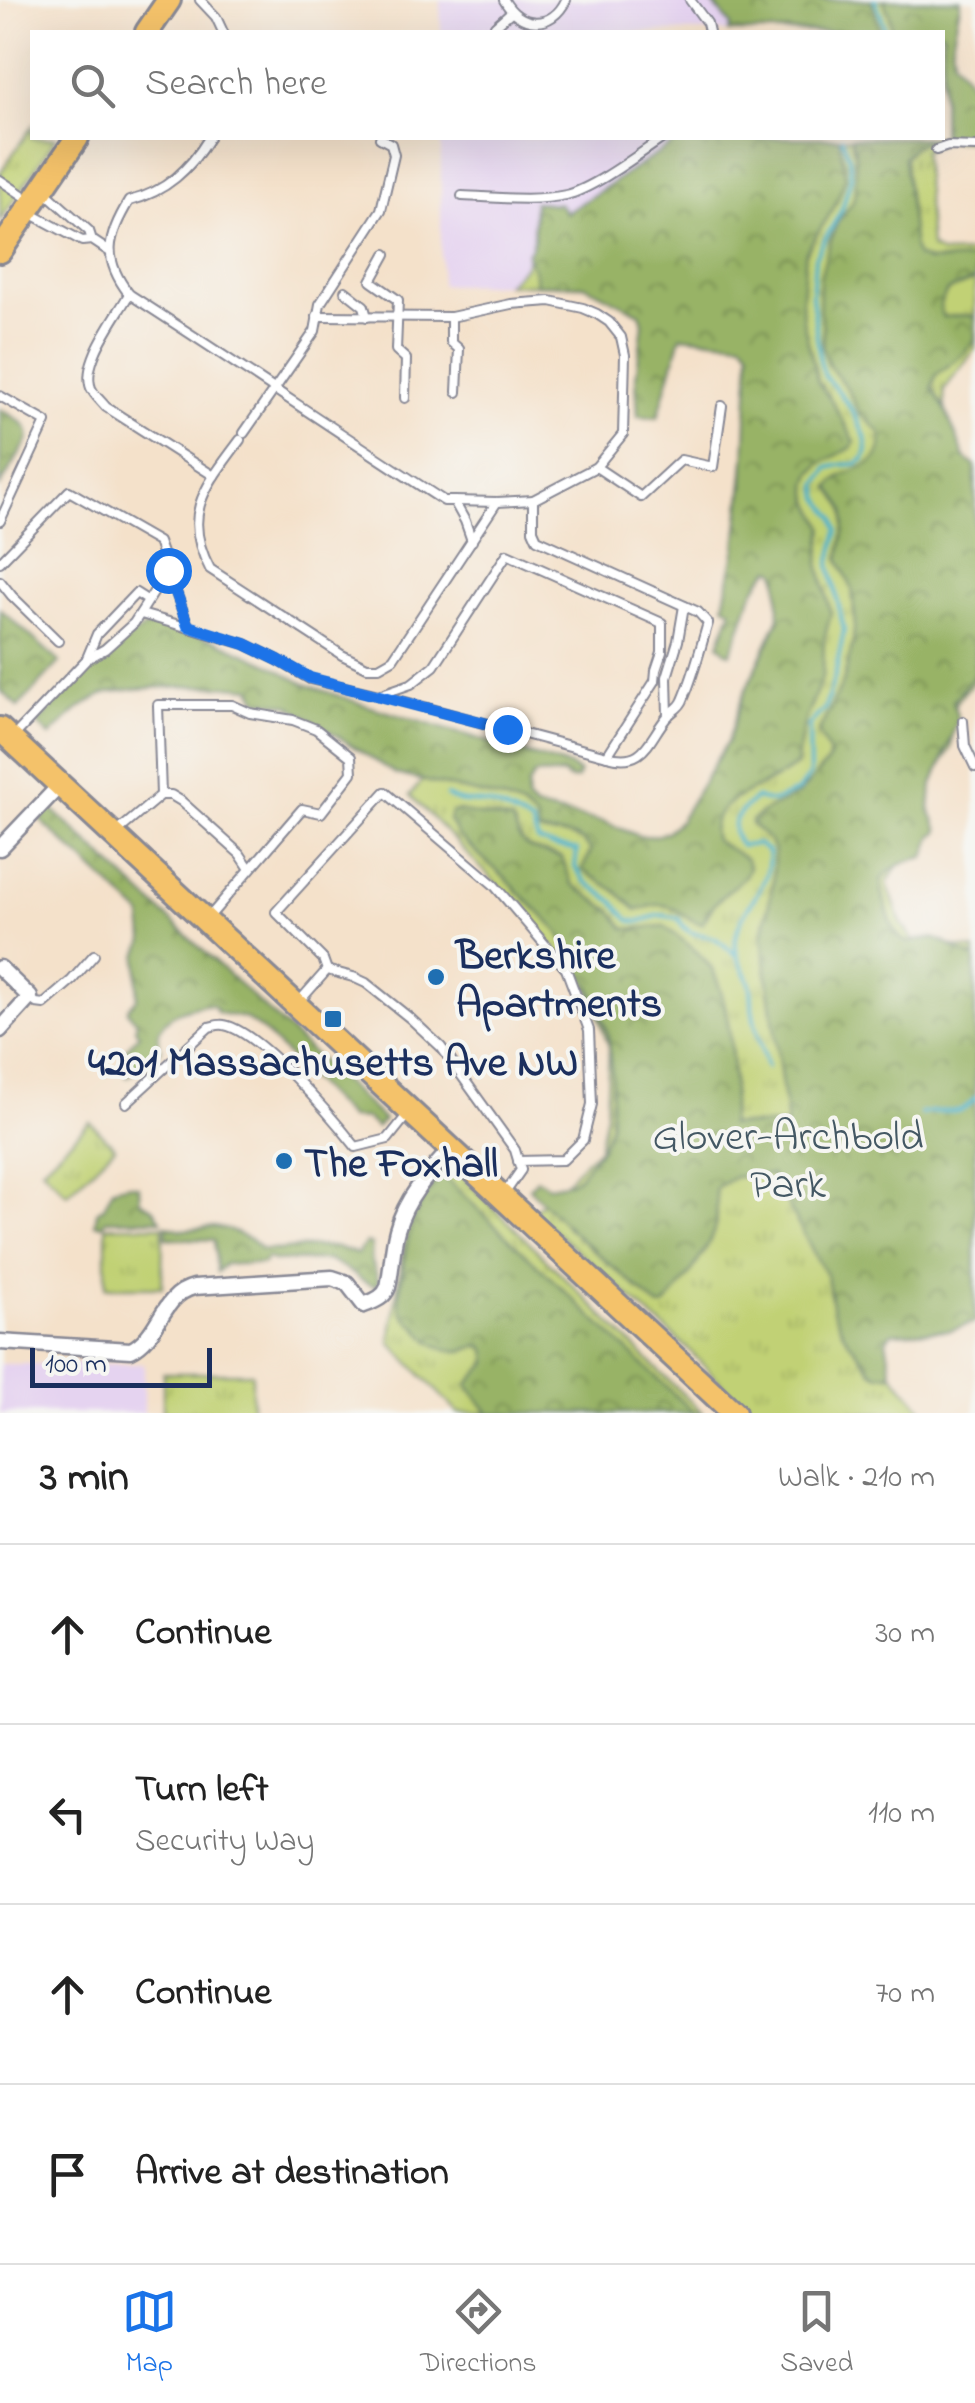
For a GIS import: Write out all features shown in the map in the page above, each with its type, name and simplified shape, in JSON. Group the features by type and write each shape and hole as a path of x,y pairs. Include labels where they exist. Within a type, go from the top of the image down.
{"main road":[{"path":"148,30 169,0"},
{"path":"0,251 76,140"},
{"path":"6,735 734,1413"}],"street":[{"path":"0,848 60,785"},
{"path":"0,968 30,997 0,1030"},
{"path":"0,1342 131,1350 143,1342 176,1294 194,1286 332,1278 347,1283 364,1305 387,1291 398,1228 408,1202 452,1148"}],"lane":[{"path":"200,0 222,30"},
{"path":"504,0 519,18 538,22 556,14 566,0"},
{"path":"690,0 709,30"},
{"path":"494,26 511,12"},
{"path":"208,140 176,178 147,196 129,200 116,222 110,252 119,281 129,294 444,501 533,500 596,467 622,434 621,336 609,322 583,308 550,301 511,304 451,317 317,316"},
{"path":"383,140 394,154 381,210 326,295 317,316 316,331 199,503 195,522 204,559 210,569 342,655 367,666 379,666 393,660 498,502"},
{"path":"462,196 571,194 660,140"},
{"path":"936,150 948,146 975,147"},
{"path":"0,180 90,231 92,240 110,252"},
{"path":"34,201 82,242 92,240"},
{"path":"386,254 371,280 398,300 396,350 406,359 404,398"},
{"path":"345,290 364,306 367,317"},
{"path":"129,294 90,363 92,392 106,407 214,476"},
{"path":"451,317 451,342 459,349 457,392"},
{"path":"0,396 46,422 0,521"},
{"path":"596,467 641,497 681,460 713,467 722,406"},
{"path":"0,562 69,491 158,542 188,626"},
{"path":"141,614 245,644 310,678 622,760 636,756 647,748 668,716 682,705 708,623 698,612 537,539 533,530 533,500"},
{"path":"454,501 472,541"},
{"path":"379,695 411,684 434,666 507,554 662,623 662,652 655,682 608,756"},
{"path":"6,735 87,659 105,649 134,623 168,570"},
{"path":"0,582 58,641"},
{"path":"87,659 97,634 136,593 147,600"},
{"path":"668,716 667,677 684,606"},
{"path":"162,795 158,705 232,705 292,720 316,729 351,757 352,773 321,813 302,809 206,920"},
{"path":"964,721 965,746 975,767"},
{"path":"327,970 322,959 276,912 385,792 494,885 566,969 589,1030 592,1104 582,1140 564,1160 518,1161"},
{"path":"113,834 162,795 172,795 240,854 250,869"},
{"path":"30,997 44,1004 94,954"},
{"path":"296,1004 327,970"},
{"path":"327,970 366,983 441,1046 515,1150 521,1170 503,1196"},
{"path":"126,1103 209,1027 224,1025 244,1034 284,1067 356,1147 388,1138 411,1111"}],"shaded area":[{"path":"440,0 709,0 731,25 730,30 441,30"},
{"path":"441,140 679,140 565,214 534,203 533,240 524,268 507,284 441,285"},
{"path":"0,1364 144,1364 144,1413 0,1413"}],"green space":[{"name":"Glover-Archbold Park","path":"709,0 961,0 952,43 954,60 975,89 975,141 944,140 945,30 730,30 731,25"},
{"path":"711,0 871,0 879,30 730,30 731,25"},
{"path":"883,0 961,0 952,43 954,60 975,89 975,134 945,136 945,30 892,30"},
{"path":"30,129 30,140 55,140 0,221 0,173"},
{"name":"Glover-Archbold Park","path":"679,140 944,140 923,151 930,247 942,254 975,253 975,349 944,390 947,440 975,470 975,680 956,702 951,748 932,781 906,854 887,883 901,923 914,941 975,950 975,1314 881,1321 889,1375 892,1373 926,1413 750,1413 686,1347 532,1211 599,1148 606,1113 609,1047 590,992 534,922 410,795 464,734 571,767 579,773 577,779 562,774 534,775 528,785 527,800 535,808 604,822 642,837 667,832 680,820 728,741 743,696 779,617 780,592 776,571 736,547 748,431 750,350 743,342 681,336 643,323 640,313 584,285 507,284 525,266 533,240 534,202 559,204 567,213"},
{"path":"679,140 839,140 846,177 835,206 806,252 802,299 818,382 855,442 820,464 808,485 810,499 824,527 819,563 831,613 824,640 823,675 805,721 796,765 729,803 719,813 714,825 715,840 746,859 749,867 745,876 714,904 702,924 663,905 637,910 616,891 582,870 591,850 585,844 573,837 539,832 536,819 522,807 396,774 289,705 258,700 251,688 128,690 100,696 86,704 50,736 37,724 108,653 144,628 165,625 217,641 305,684 571,767 579,773 577,779 562,774 534,775 528,785 527,800 535,808 604,822 641,837 667,832 680,820 728,741 743,696 779,618 778,577 771,569 756,587 730,653 719,644 732,610 724,605 744,483 750,350 743,342 681,336 658,417 638,416 636,377 643,323 640,313 584,285 536,284 527,255 534,240 534,202 559,204 566,213"},
{"path":"851,140 927,140 904,157 914,250 928,261 975,259 975,280 947,291 940,305 943,317 975,316 975,340 936,375 932,388 965,458 975,466 975,674 953,701 958,720 932,787 930,810 938,833 933,835 925,857 901,865 881,880 889,916 902,940 938,939 975,957 975,1322 952,1330 891,1333 886,1340 892,1373 879,1375 843,1333 833,1311 827,1277 771,1175 735,1177 716,1188 717,1217 709,1242 679,1288 665,1306 659,1307 569,1229 529,1188 537,1179 549,1186 570,1182 601,1148 610,1125 612,1076 608,1034 589,984 558,931 458,836 449,820 451,812 458,811 512,821 523,843 562,858 572,884 613,912 625,929 664,926 695,950 711,968 724,1001 733,1090 729,1125 787,1125 762,935 773,884 774,851 769,840 751,824 766,810 799,794 829,760 818,733 843,682 853,642 852,589 839,559 845,512 830,488 844,474 878,456 880,432 859,413 848,390 829,366 822,347 819,311 820,277 831,238 856,191"},
{"path":"0,409 20,422 27,430 28,440 0,486"},
{"path":"0,609 60,662 18,707 0,690"},
{"path":"52,809 384,1120 376,1128 367,1119 349,1118 263,1031 244,1018 218,1013 213,1005 183,1010 165,1021 160,1029 161,1049 154,1060 126,1075 130,1062 123,1053 139,1034 137,1022 128,1009 137,998 138,956 144,940 142,915 40,820"},
{"path":"90,1122 115,1147 67,1194 42,1168"},
{"name":"Glover-Archbold Park","path":"450,1164 703,1413 458,1413 390,1342 407,1219 415,1198"},
{"name":"Glover-Archbold Park","path":"441,1176 694,1413 489,1413 467,1385 488,1362 486,1350 482,1346 453,1351 437,1345 407,1319 400,1305 409,1234 423,1200"},
{"path":"139,1186 140,1201 154,1209 161,1220 106,1220 103,1225 95,1224 97,1212 104,1207 113,1188"},
{"path":"166,1225 182,1230 226,1229 250,1239 262,1250 321,1246 357,1254 366,1243 372,1245 371,1259 379,1282 371,1285 328,1260 267,1258 263,1264 225,1264 217,1272 214,1240 166,1238"},
{"path":"106,1226 163,1226 162,1287 106,1287"},
{"path":"163,1373 252,1373 252,1413 163,1413"}],"waterway":[{"path":"875,0 884,30"},
{"path":"767,1067 754,1020 750,985 735,944 739,925 766,876 768,851 758,844 741,846 734,825 739,814 756,798 773,802 798,791 810,774 809,725 825,708 844,630 830,565 838,530 835,518 820,498 818,484 828,468 856,464 864,459 867,450 853,412 825,377 812,296 815,257 842,209 851,177 843,140"},
{"path":"447,796 505,810 532,824 538,841 577,850 575,867 585,881 614,902 629,920 637,922 660,915 678,918 690,932 714,938 735,954"},
{"path":"921,1114 957,1111 975,1098"}],"place":[{"name":"Berkshire Apartments","path":"436,977"},
{"name":"4201 Massachusetts Ave NW","path":"333,1019"},
{"name":"The Foxhall","path":"284,1161"}],"route":[{"path":"168,570 188,626 245,644 310,678 507,729"}]}
